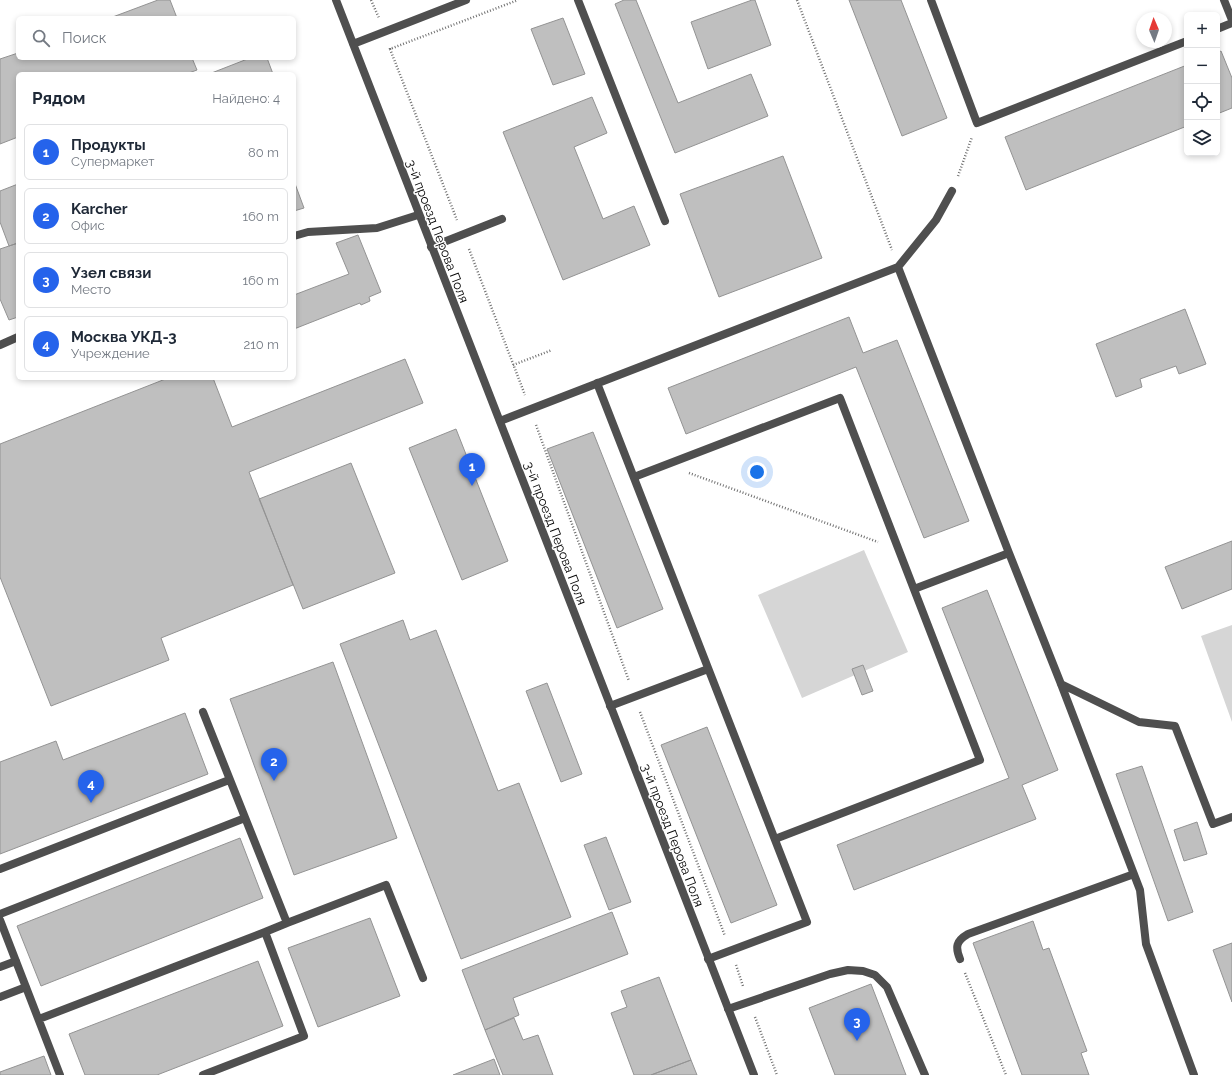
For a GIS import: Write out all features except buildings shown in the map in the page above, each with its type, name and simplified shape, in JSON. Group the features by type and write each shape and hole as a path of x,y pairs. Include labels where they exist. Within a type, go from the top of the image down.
{"street":[{"name":"3-й проезд Перова Поля","path":"336,0 418,215 500,421 754,1075"},
{"path":"353,44 466,0"},
{"path":"578,0 665,221"},
{"path":"931,0 978,123 1184,42"},
{"path":"1220,28 1232,22 1224,0"},
{"path":"500,421 898,267 936,220 952,191"},
{"path":"296,235 308,232 377,228 418,215"},
{"path":"431,247 502,219"},
{"path":"898,267 1140,890 1146,944 1194,1075"},
{"path":"0,345 16,338"},
{"path":"597,383 807,922 708,959"},
{"path":"634,477 840,398 980,760 775,839"},
{"path":"914,589 1009,553"},
{"path":"610,706 708,668"},
{"path":"1061,684 1139,722 1175,726 1213,824 1232,817"},
{"path":"203,712 287,923"},
{"path":"0,869 229,780"},
{"path":"0,914 245,818"},
{"path":"960,959 957,951 958,945 960,939 968,934 1134,874"},
{"path":"39,1019 386,885 423,978"},
{"path":"0,920 60,1075"},
{"path":"203,1075 304,1036 265,932"},
{"path":"0,967 16,960"},
{"path":"728,1009 830,974 848,970 863,971 875,975 887,987 925,1075"},
{"path":"0,997 26,987"}],"path":[{"path":"371,0 379,18"},
{"path":"797,0 898,267"},
{"path":"952,191 978,123"},
{"path":"513,365 552,350"},
{"path":"530,409 634,697 778,1075"},
{"path":"666,465 898,549"},
{"path":"960,959 1006,1075"}],"shaded area":[{"path":"864,550 908,652 802,698 758,595"},
{"path":"1232,625 1232,722 1201,636"}],"place":[{"name":"Продукты","path":"472,486"},
{"name":"Karcher","path":"274,781"},
{"name":"Москва УКД-3","path":"91,803"},
{"name":"Узел связи","path":"857,1041"}]}
